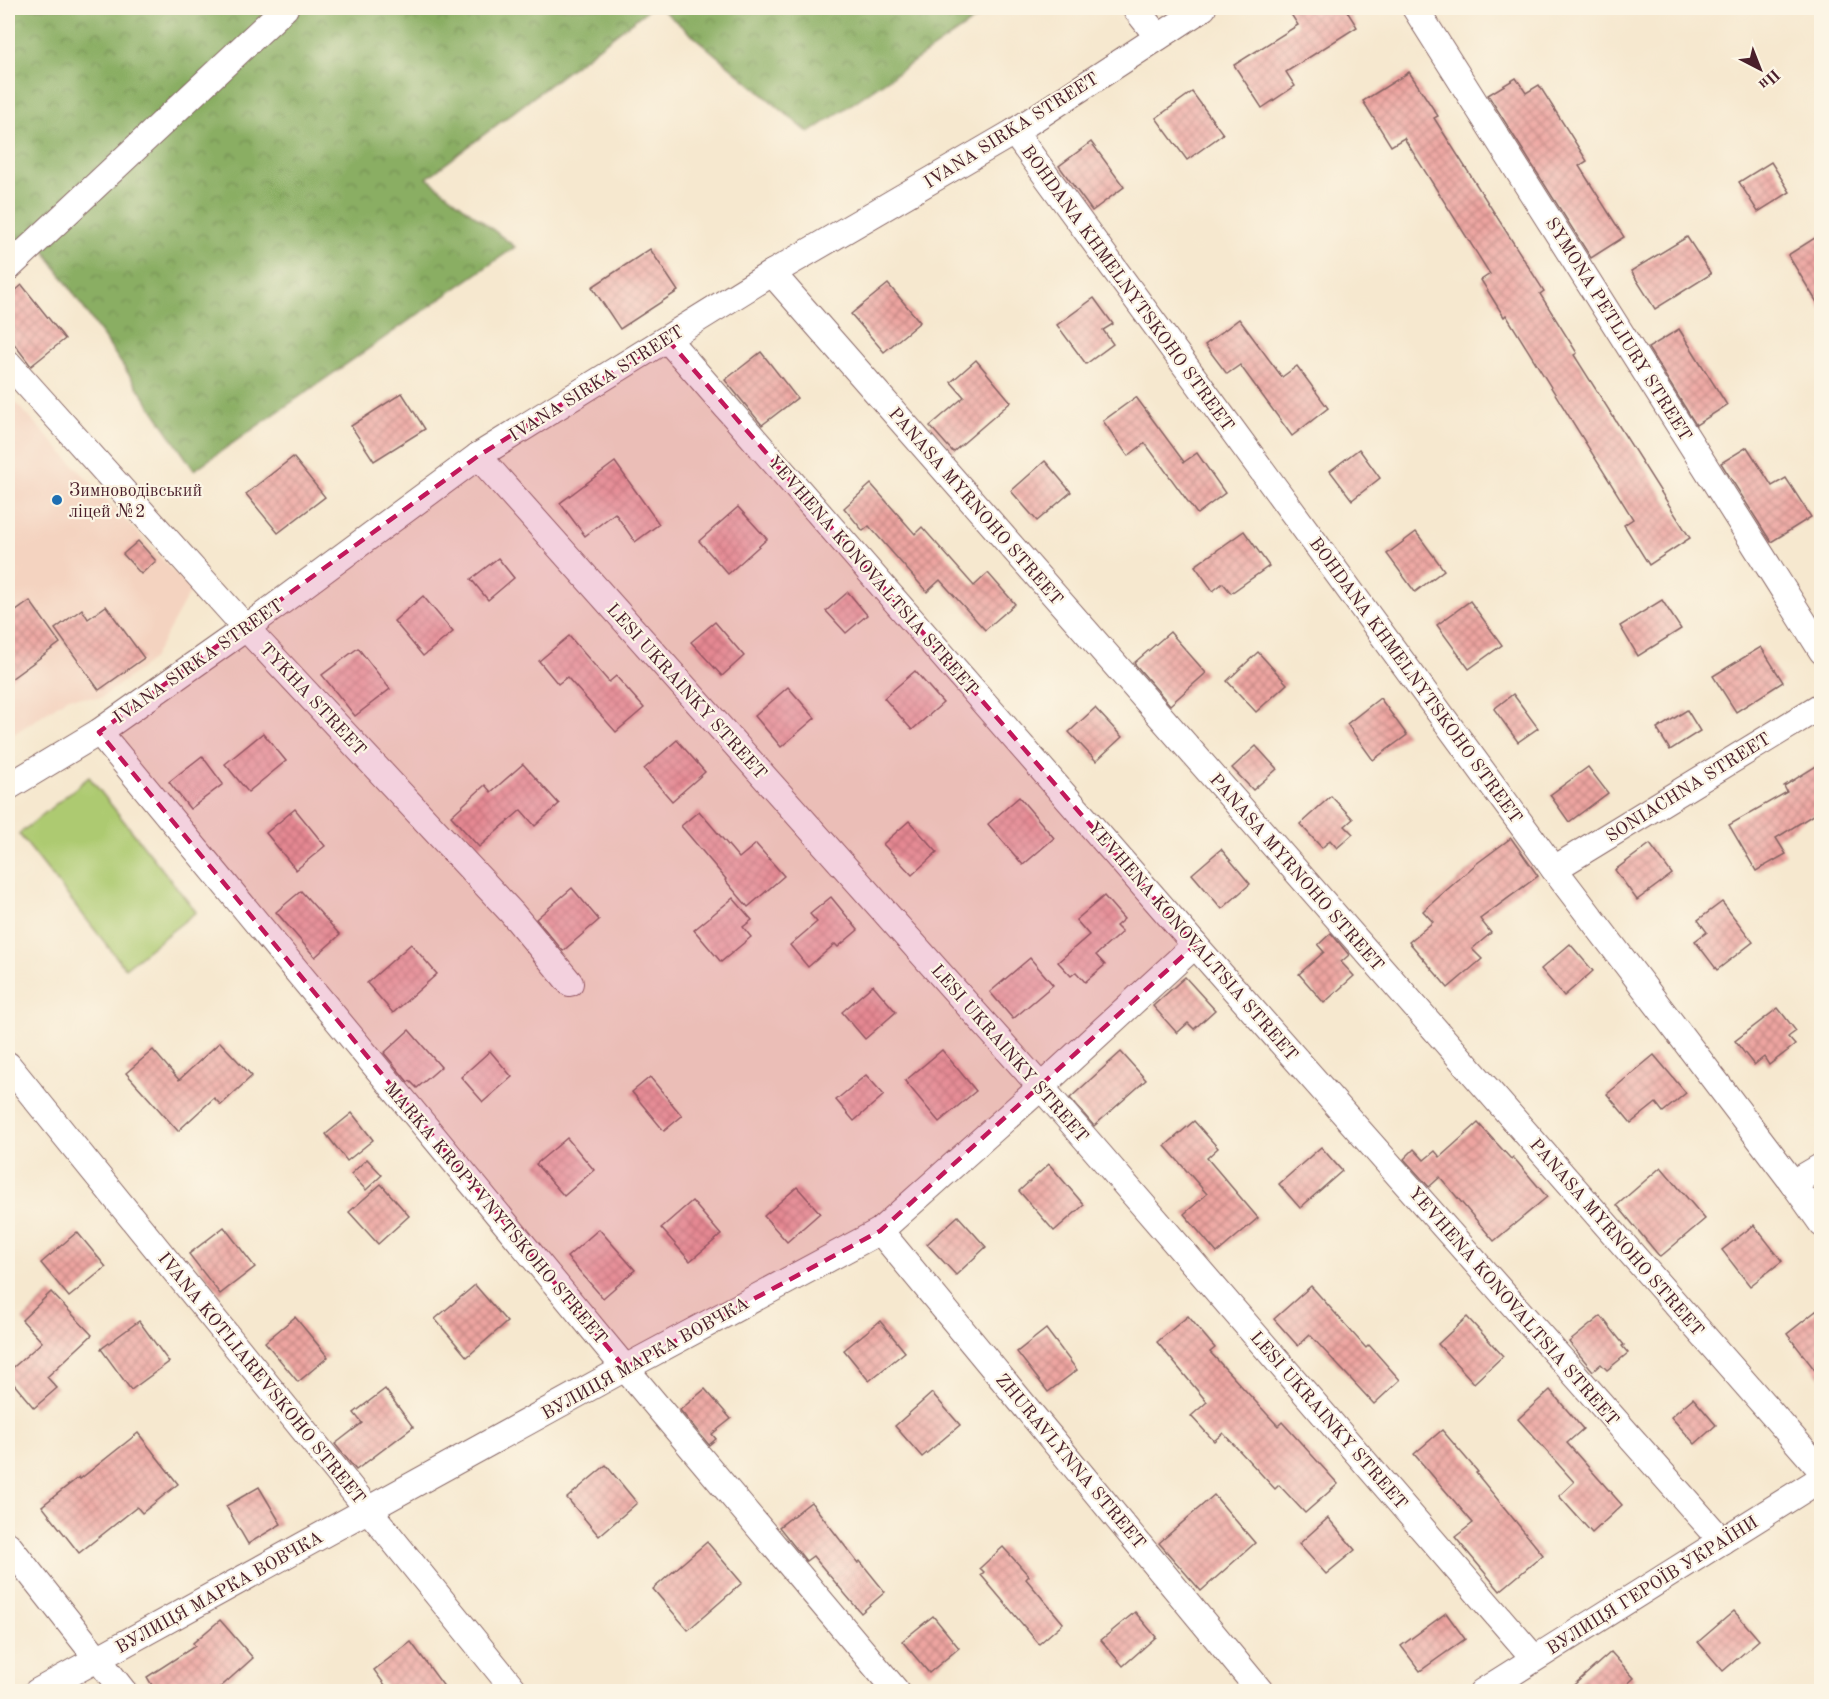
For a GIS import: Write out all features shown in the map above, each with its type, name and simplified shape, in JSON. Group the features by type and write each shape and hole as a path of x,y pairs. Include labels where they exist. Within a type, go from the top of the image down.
{"street":[{"path":"8,268 285,8"},
{"path":"1135,8 1158,37"},
{"name":"IVANA SIRKA STREET","path":"8,787 99,732 246,628 478,456 772,273 1014,132 1203,8"},
{"name":"SYMONA PETLIURY STREET","path":"1415,8 1821,651"},
{"name":"BOHDANA KHMELNYTSKOHO STREET","path":"1014,132 1554,869 1793,1183 1821,1224"},
{"name":"PANASA MYRNOHO STREET","path":"772,273 1821,1471"},
{"name":"YEVHENA KONOVALTSIA STREET","path":"667,339 1195,945 1722,1541"},
{"name":"TYKHA STREET","path":"8,363 246,628 513,913 570,983"},
{"name":"LESI UKRAINKY STREET","path":"478,456 1041,1087 1534,1658"},
{"name":"SONIACHNA STREET","path":"1554,869 1821,705"},
{"name":"MARKA KROPYVNYTSKOHO STREET","path":"99,732 625,1368 897,1692"},
{"name":"ВУЛИЦЯ МАРКА ВОВЧКА","path":"38,1692 625,1368 880,1231 1195,945"},
{"name":"IVANA KOTLIAREVSKOHO STREET","path":"8,1065 516,1692"},
{"path":"1793,1183 1821,1166"},
{"name":"ZHURAVLYNNA STREET","path":"880,1231 1261,1692"},
{"name":"ВУЛИЦЯ ГЕРОЇВ УКРАЇНИ","path":"1482,1692 1821,1478"},
{"path":"8,1545 124,1692"}],"highlighted area":[{"path":"667,339 1195,945 880,1231 625,1368 99,732 478,456"}],"shaded area":[{"name":"Зимноводівський ліцей №2","path":"16,403 191,590 152,660 101,698 69,697 8,738 8,410"}],"green space":[{"path":"8,8 650,8 427,178 515,247 194,470 40,244 8,257"},
{"path":"660,8 992,8 809,133"},
{"path":"89,777 196,912 125,968 19,834"}],"building":[{"path":"1287,8 1345,8 1357,27 1286,72 1295,86 1262,108 1234,65 1298,25"},
{"path":"1409,72 1438,116 1434,118 1544,291 1540,294 1577,353 1574,355 1690,538 1649,565 1624,525 1633,519 1506,315 1504,317 1481,280 1490,274 1404,138 1391,146 1363,101"},
{"path":"1516,78 1526,93 1539,85 1587,161 1579,166 1624,237 1591,258 1488,95"},
{"path":"1192,92 1223,134 1187,160 1156,118"},
{"path":"1091,142 1124,187 1092,211 1059,166"},
{"path":"1771,162 1790,192 1758,212 1739,182"},
{"path":"1821,234 1821,309 1788,255"},
{"path":"1687,237 1711,274 1655,309 1631,271"},
{"path":"650,249 678,291 620,329 592,287"},
{"path":"888,284 920,322 884,352 851,314"},
{"path":"22,285 65,339 31,366 8,336 8,297"},
{"path":"1094,298 1113,324 1103,330 1113,344 1086,364 1057,325"},
{"path":"1239,319 1282,377 1297,366 1328,408 1292,436 1240,365 1227,374 1205,345"},
{"path":"1679,329 1727,405 1696,425 1648,348"},
{"path":"761,352 797,398 762,425 725,380"},
{"path":"976,360 1011,402 953,452 930,426 964,397 951,382"},
{"path":"402,393 425,429 374,461 351,426"},
{"path":"1136,397 1184,462 1197,453 1225,493 1197,514 1145,443 1128,456 1103,421"},
{"path":"1747,447 1772,486 1786,478 1811,517 1771,542 1721,463"},
{"path":"1359,449 1380,478 1352,500 1330,471"},
{"path":"293,457 325,497 278,533 246,494"},
{"path":"1045,461 1071,492 1037,521 1011,491"},
{"path":"615,462 659,524 635,542 615,513 585,536 560,503"},
{"path":"871,484 915,534 922,527 974,586 988,573 1015,604 985,630 940,580 927,592 869,526 863,531 844,508"},
{"path":"738,507 767,539 728,574 699,541"},
{"path":"1244,531 1269,566 1231,593 1223,583 1213,591 1195,566"},
{"path":"1416,532 1444,570 1415,592 1387,554"},
{"path":"138,541 156,561 141,574 123,554"},
{"path":"498,558 514,578 488,600 471,579"},
{"path":"848,592 867,615 846,633 826,611"},
{"path":"423,596 453,632 423,656 394,621"},
{"path":"1662,600 1681,629 1638,656 1620,626"},
{"path":"30,601 60,643 8,681 8,617"},
{"path":"1470,601 1502,645 1469,669 1437,625"},
{"path":"106,606 144,658 99,690 55,629 82,609 88,619"},
{"path":"715,622 744,656 722,676 691,642"},
{"path":"1170,632 1206,673 1170,705 1134,663"},
{"path":"569,636 609,682 616,676 644,708 616,732 567,677 558,684 539,661"},
{"path":"1761,647 1783,682 1736,712 1713,676"},
{"path":"358,648 390,689 355,716 322,675"},
{"path":"1258,652 1287,684 1256,712 1227,681"},
{"path":"915,671 943,703 912,730 884,698"},
{"path":"788,687 815,718 781,747 755,716"},
{"path":"1513,694 1538,728 1518,742 1494,709"},
{"path":"1380,698 1407,735 1373,760 1347,724"},
{"path":"1095,708 1122,737 1096,761 1069,732"},
{"path":"1687,710 1700,731 1670,750 1657,729"},
{"path":"263,733 286,761 248,792 225,764"},
{"path":"677,740 705,772 672,801 644,769"},
{"path":"1256,746 1277,769 1253,790 1232,768"},
{"path":"202,756 223,784 190,809 169,782"},
{"path":"1821,763 1821,810 1776,838 1786,854 1756,871 1729,825 1787,792 1784,786"},
{"path":"523,764 559,804 535,826 521,810 479,847 451,816 485,785 491,792"},
{"path":"1588,767 1608,793 1569,822 1550,795"},
{"path":"1331,796 1353,819 1345,826 1353,834 1337,848 1330,840 1322,848 1300,824"},
{"path":"1019,797 1054,838 1023,865 988,824"},
{"path":"295,809 325,846 296,870 266,833"},
{"path":"699,811 739,858 756,844 784,876 748,907 681,826"},
{"path":"909,821 937,852 912,875 883,844"},
{"path":"1511,838 1538,876 1480,919 1491,933 1472,949 1482,959 1448,988 1409,942 1433,922 1423,911 1476,864"},
{"path":"1650,844 1672,874 1637,900 1615,870"},
{"path":"1221,849 1250,884 1222,909 1192,874"},
{"path":"572,888 599,920 563,951 536,919"},
{"path":"301,891 340,935 315,957 276,912"},
{"path":"1104,896 1124,919 1116,926 1122,932 1096,955 1105,965 1085,982 1076,972 1071,976 1058,962 1089,935 1076,920"},
{"path":"831,897 858,930 838,947 835,944 808,967 790,945 817,922 810,914"},
{"path":"733,898 752,920 743,927 751,937 721,962 694,930"},
{"path":"1722,902 1753,942 1717,970 1695,941 1707,932 1698,920"},
{"path":"1331,933 1349,955 1341,962 1354,976 1324,1003 1299,974 1324,952 1318,945"},
{"path":"411,944 437,974 393,1013 367,983"},
{"path":"1570,944 1593,971 1564,996 1541,969"},
{"path":"1030,958 1053,985 1013,1019 990,992"},
{"path":"1185,977 1215,1010 1194,1029 1188,1023 1177,1033 1153,1006"},
{"path":"873,985 896,1012 865,1039 842,1012"},
{"path":"1778,1008 1796,1031 1788,1037 1795,1045 1769,1065 1764,1057 1754,1065 1735,1041"},
{"path":"409,1030 441,1067 417,1088 410,1081 408,1082 384,1053"},
{"path":"220,1042 252,1076 221,1105 214,1098 178,1131 126,1073 153,1050 179,1080"},
{"path":"942,1050 976,1091 939,1122 905,1081"},
{"path":"490,1051 512,1077 483,1102 461,1077"},
{"path":"1121,1052 1146,1080 1094,1126 1070,1098"},
{"path":"1654,1055 1686,1093 1663,1112 1656,1103 1631,1123 1607,1094"},
{"path":"866,1075 884,1095 854,1121 836,1100"},
{"path":"650,1077 682,1116 664,1131 632,1092"},
{"path":"352,1113 373,1140 347,1161 326,1134"},
{"path":"1194,1121 1218,1148 1207,1158 1258,1218 1217,1253 1184,1214 1207,1194 1165,1146"},
{"path":"1478,1123 1511,1159 1513,1157 1547,1197 1494,1241 1440,1177 1429,1187 1404,1159 1414,1149 1424,1160 1435,1151 1440,1157"},
{"path":"567,1138 594,1170 564,1196 536,1164"},
{"path":"1321,1147 1342,1171 1300,1208 1279,1184"},
{"path":"367,1159 382,1175 366,1190 351,1174"},
{"path":"1049,1164 1084,1205 1054,1231 1019,1191"},
{"path":"1661,1167 1705,1219 1660,1257 1617,1205"},
{"path":"381,1184 409,1216 378,1244 349,1212"},
{"path":"797,1187 820,1213 787,1242 764,1216"},
{"path":"692,1201 721,1235 690,1261 661,1228"},
{"path":"958,1216 986,1247 956,1275 927,1244"},
{"path":"1754,1225 1782,1261 1750,1286 1722,1250"},
{"path":"224,1227 255,1267 220,1294 189,1254"},
{"path":"599,1229 635,1270 603,1298 567,1257"},
{"path":"77,1232 106,1267 69,1297 41,1263"},
{"path":"475,1285 507,1322 467,1357 435,1319"},
{"path":"1311,1286 1366,1348 1369,1345 1400,1380 1374,1404 1310,1335 1298,1346 1274,1319"},
{"path":"51,1292 92,1335 47,1377 57,1388 34,1408 8,1377 8,1372 42,1342 22,1320"},
{"path":"1821,1307 1821,1378 1787,1334"},
{"path":"1188,1316 1215,1348 1210,1352 1278,1426 1282,1422 1338,1484 1305,1513 1279,1485 1275,1489 1223,1433 1214,1441 1191,1416 1207,1402 1157,1342"},
{"path":"1601,1316 1628,1353 1607,1370 1601,1364 1593,1371 1569,1342"},
{"path":"295,1317 328,1357 298,1382 265,1342"},
{"path":"1467,1317 1503,1356 1474,1383 1438,1344"},
{"path":"139,1321 169,1362 131,1390 101,1349"},
{"path":"880,1321 905,1352 869,1381 844,1350"},
{"path":"1046,1329 1077,1370 1048,1392 1017,1352"},
{"path":"385,1389 413,1427 356,1470 335,1444 362,1423 354,1413"},
{"path":"705,1389 731,1419 712,1434 716,1439 709,1445 680,1410"},
{"path":"1550,1390 1583,1429 1567,1443 1622,1505 1592,1533 1559,1496 1574,1482 1518,1419"},
{"path":"932,1393 960,1425 922,1457 895,1426"},
{"path":"1693,1398 1716,1425 1695,1444 1671,1417"},
{"path":"1442,1430 1543,1555 1500,1591 1455,1537 1473,1523 1414,1454"},
{"path":"138,1433 178,1484 142,1513 137,1507 79,1553 42,1506"},
{"path":"606,1465 637,1503 599,1536 567,1498"},
{"path":"259,1487 281,1524 248,1544 226,1506"},
{"path":"1214,1495 1255,1543 1201,1591 1159,1543"},
{"path":"811,1502 858,1563 860,1561 885,1592 861,1613 813,1556 806,1561 779,1527"},
{"path":"1328,1518 1355,1550 1326,1574 1299,1544"},
{"path":"707,1542 742,1583 688,1630 653,1589"},
{"path":"1003,1547 1029,1576 1026,1579 1063,1623 1039,1644 981,1575 984,1572 980,1568"},
{"path":"1734,1611 1759,1640 1723,1671 1698,1642"},
{"path":"1135,1612 1156,1637 1123,1666 1101,1640"},
{"path":"1446,1613 1465,1639 1420,1671 1401,1646"},
{"path":"933,1616 959,1648 929,1673 902,1641"},
{"path":"220,1620 253,1658 215,1692 156,1692 147,1677 195,1646 193,1643"},
{"path":"411,1642 448,1692 390,1692 374,1670"},
{"path":"1611,1652 1634,1678 1619,1692 1566,1692"}],"place":[{"name":"Зимноводівський ліцей №2","path":"57,500"}]}
